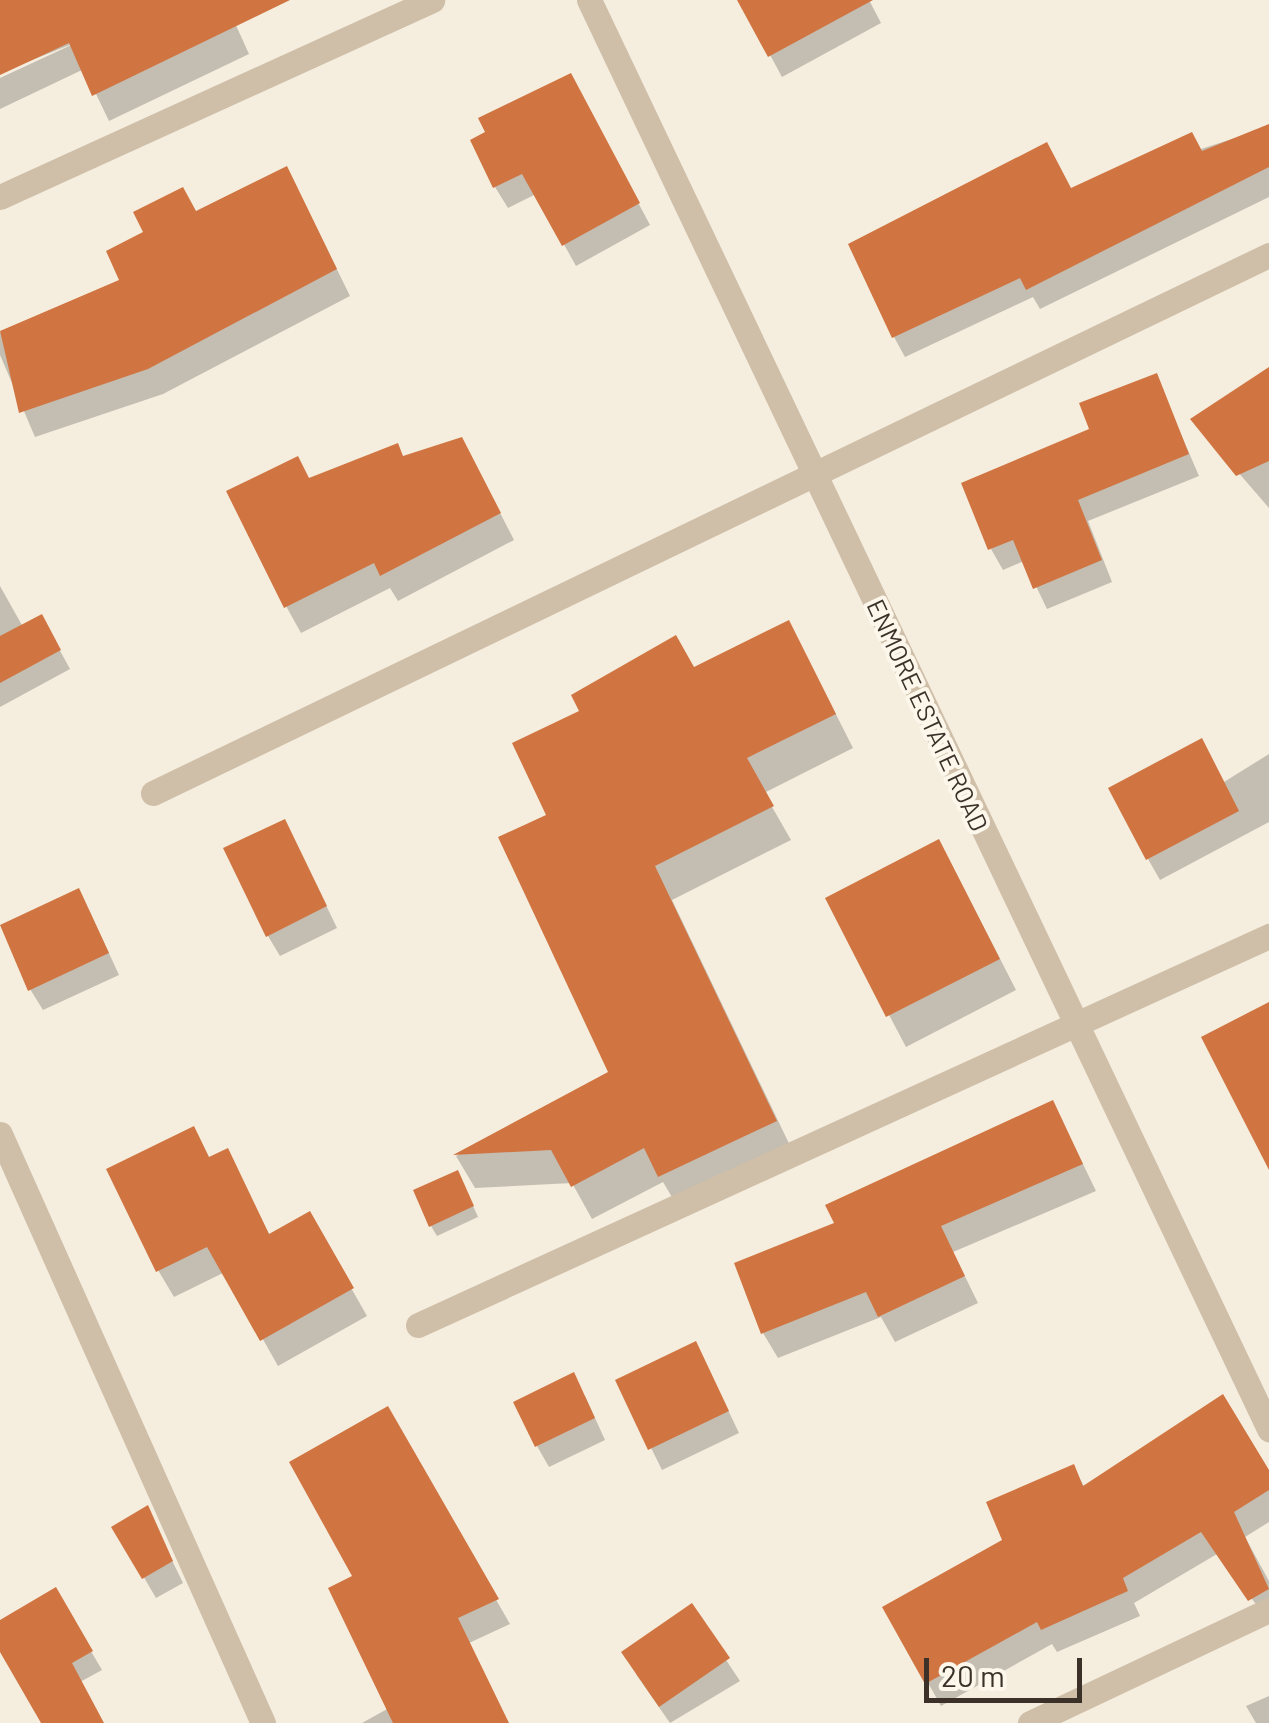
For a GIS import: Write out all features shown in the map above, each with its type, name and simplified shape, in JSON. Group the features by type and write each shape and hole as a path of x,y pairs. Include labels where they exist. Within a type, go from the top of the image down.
{"street":[{"path":"0,197 432,0"},
{"name":"ENMORE ESTATE ROAD","path":"589,0 1269,1430"},
{"path":"152,793 1269,255"},
{"path":"418,1325 1075,1028 1269,936"},
{"path":"0,1134 263,1723"},
{"path":"1030,1723 1269,1610"}],"building":[{"path":"0,0 290,0 92,96 69,43 0,75"},
{"path":"737,0 873,0 768,57"},
{"path":"571,73 640,203 562,246 522,174 493,188 470,140 485,132 478,118"},
{"path":"1269,124 1269,167 1026,290 1020,278 892,338 848,244 1047,142 1071,188 1192,132 1202,151"},
{"path":"287,166 337,269 148,369 19,413 0,331 119,280 106,251 143,232 133,212 183,187 196,211"},
{"path":"1269,367 1269,461 1236,476 1190,419"},
{"path":"1157,373 1189,454 1078,500 1102,560 1033,589 1013,540 988,550 961,483 1089,429 1079,403"},
{"path":"462,437 501,513 380,576 374,563 284,608 226,491 298,456 309,478 398,443 403,456"},
{"path":"42,614 61,650 0,683 0,636"},
{"path":"789,620 836,714 747,758 774,806 655,866 777,1121 658,1177 644,1148 571,1187 551,1150 453,1155 608,1072 498,837 546,815 512,743 579,711 571,695 676,635 694,667"},
{"path":"1202,738 1239,811 1146,860 1108,788"},
{"path":"285,819 327,906 266,937 223,848"},
{"path":"939,839 1000,959 886,1017 825,898"},
{"path":"79,888 109,953 28,991 0,925"},
{"path":"1269,1002 1269,1170 1201,1037"},
{"path":"1053,1100 1083,1164 941,1226 965,1276 878,1317 866,1292 761,1334 734,1263 834,1223 825,1205"},
{"path":"194,1126 209,1157 228,1148 269,1234 310,1211 354,1288 260,1341 207,1247 156,1272 106,1169"},
{"path":"458,1170 474,1206 429,1227 413,1190"},
{"path":"696,1341 729,1411 648,1450 615,1380"},
{"path":"574,1372 595,1418 535,1447 513,1402"},
{"path":"1223,1394 1269,1470 1269,1490 1234,1512 1269,1589 1248,1601 1201,1532 1123,1578 1128,1591 1041,1630 1037,1622 925,1684 882,1607 1002,1540 986,1502 1074,1464 1083,1486"},
{"path":"388,1406 499,1599 458,1618 509,1723 393,1723 328,1588 352,1576 289,1462"},
{"path":"148,1505 173,1561 142,1579 111,1527"},
{"path":"56,1587 93,1651 72,1663 104,1723 41,1723 0,1652 0,1620"},
{"path":"692,1603 730,1658 659,1707 621,1652"}]}
